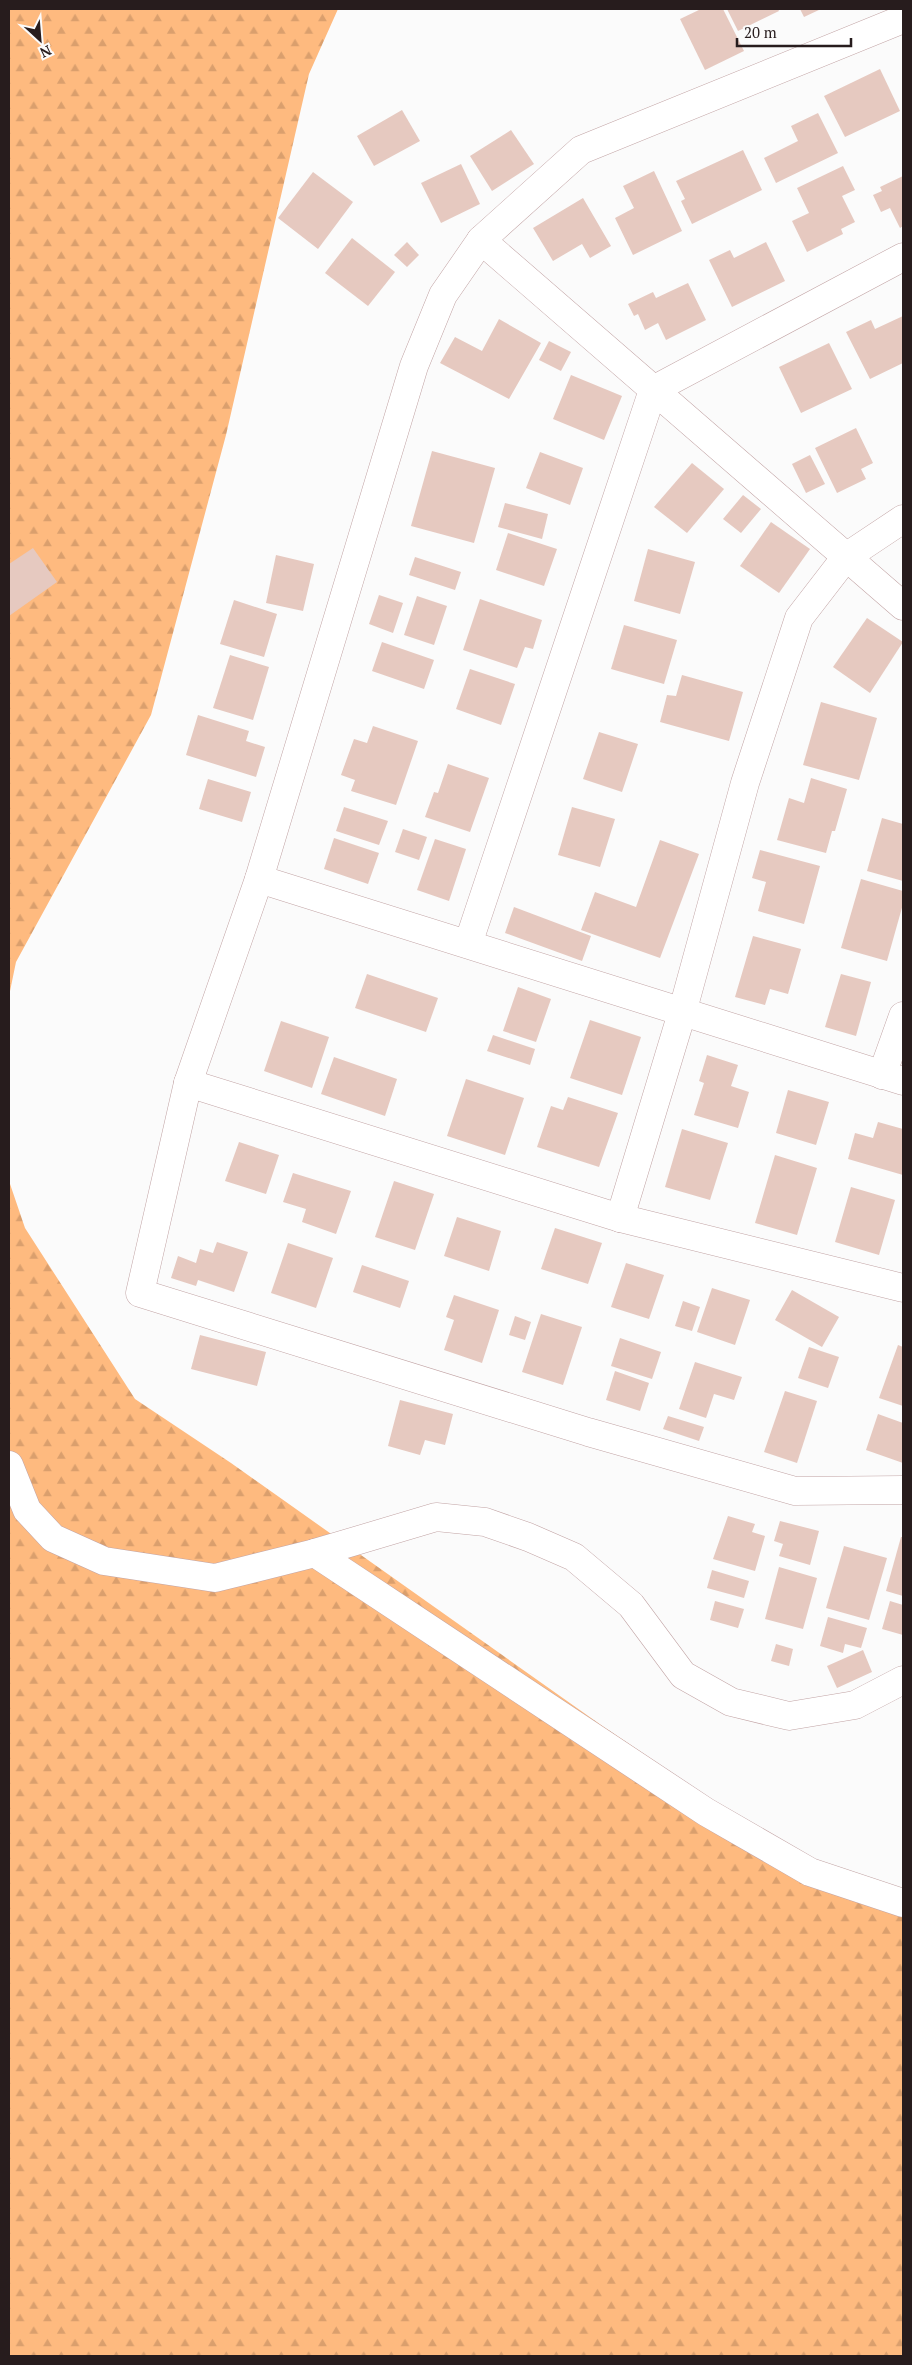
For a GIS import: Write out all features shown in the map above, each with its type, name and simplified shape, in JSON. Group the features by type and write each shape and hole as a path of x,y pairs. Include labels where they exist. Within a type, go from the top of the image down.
{"street":[{"path":"903,19 581,150 481,240 443,295 414,366 259,879 188,1083 140,1293 588,1432 795,1491 903,1490"},
{"path":"481,240 903,606"},
{"path":"468,944 652,390 903,256"},
{"path":"620,1218 682,1013 745,783 800,618 846,557 903,519"},
{"path":"259,879 892,1078 903,1016"},
{"path":"188,1083 620,1218 903,1288"},
{"path":"9,1464 28,1510 53,1538 104,1561 215,1578 315,1553 436,1518 485,1522 528,1537 574,1557 631,1605 683,1675 731,1702 789,1716 855,1705 903,1680"},
{"path":"315,1553 706,1812 810,1872 903,1903"}],"green space":[{"path":"9,9 338,9 309,74 226,435 151,715 16,962 9,996"},
{"path":"9,1181 25,1228 135,1399 231,1463 601,1725 785,1849 903,1910 903,2356 9,2356"}],"building":[{"path":"701,9 723,9 744,51 705,70 680,19"},
{"path":"727,9 778,9 779,11 738,31"},
{"path":"800,9 821,9 804,17"},
{"path":"880,69 900,111 845,137 824,96"},
{"path":"402,110 420,141 374,166 357,136"},
{"path":"818,113 838,153 776,183 764,158 798,141 791,126"},
{"path":"511,130 534,164 492,191 470,156"},
{"path":"743,150 762,190 692,224 681,201 685,199 676,181"},
{"path":"461,164 480,204 441,223 421,183"},
{"path":"843,166 855,190 842,196 855,222 841,229 843,234 807,252 792,221 809,213 797,188"},
{"path":"654,171 682,231 633,255 615,218 634,208 623,186"},
{"path":"313,172 353,202 318,249 278,218"},
{"path":"903,176 903,226 900,228 890,208 881,212 873,195 882,191 880,187"},
{"path":"583,198 611,246 590,258 582,244 553,261 533,228"},
{"path":"352,238 395,272 368,306 325,273"},
{"path":"407,242 419,255 407,267 394,255"},
{"path":"766,242 785,281 732,307 709,260 730,250 734,258"},
{"path":"688,283 706,320 666,340 658,323 645,330 638,314 634,316 628,304 653,292 656,298"},
{"path":"903,316 903,363 870,379 846,332 871,320 875,329"},
{"path":"499,319 541,343 509,399 440,363 455,337 482,351"},
{"path":"549,341 571,352 561,371 539,360"},
{"path":"829,343 852,389 801,413 779,367"},
{"path":"571,375 622,396 604,440 553,419"},
{"path":"856,428 873,463 861,469 866,479 837,493 815,448"},
{"path":"432,451 495,468 474,543 411,526"},
{"path":"540,452 583,468 570,505 526,488"},
{"path":"810,455 825,484 806,493 792,464"},
{"path":"692,463 724,489 687,533 654,507"},
{"path":"743,495 761,509 741,533 723,519"},
{"path":"505,503 548,514 542,539 498,527"},
{"path":"771,522 810,549 779,593 740,566"},
{"path":"508,533 557,549 544,586 496,570"},
{"path":"33,548 57,582 9,616 9,564"},
{"path":"648,549 695,562 680,614 634,601"},
{"path":"276,555 314,564 303,611 266,603"},
{"path":"415,557 461,572 455,590 409,575"},
{"path":"379,595 403,603 393,633 369,624"},
{"path":"417,596 447,606 434,645 404,635"},
{"path":"480,599 542,620 533,649 525,647 517,668 463,650"},
{"path":"234,600 277,614 264,657 220,644"},
{"path":"867,618 903,642 870,693 833,667"},
{"path":"624,625 677,640 664,684 611,669"},
{"path":"382,642 434,660 424,689 372,671"},
{"path":"230,655 269,667 253,720 213,708"},
{"path":"470,669 515,684 501,725 456,709"},
{"path":"682,675 743,692 729,741 660,722 667,695 676,696"},
{"path":"821,702 877,718 859,780 803,765"},
{"path":"198,715 249,731 246,741 265,747 256,777 186,755"},
{"path":"373,726 418,741 396,805 351,791 355,780 341,775 354,739 367,743"},
{"path":"599,732 638,744 622,792 583,779"},
{"path":"448,764 489,778 470,832 425,817 434,792 438,793"},
{"path":"811,778 847,789 835,831 832,831 826,853 777,840 789,798 804,803"},
{"path":"208,779 251,792 242,822 199,809"},
{"path":"344,807 388,821 379,845 336,831"},
{"path":"572,807 615,819 600,867 558,855"},
{"path":"882,818 903,824 903,881 867,871"},
{"path":"403,829 427,837 419,860 395,852"},
{"path":"334,838 379,853 368,884 324,869"},
{"path":"435,839 466,849 449,901 417,890"},
{"path":"660,840 699,854 660,958 581,930 595,892 636,907"},
{"path":"760,850 820,866 804,924 758,911 766,882 752,878"},
{"path":"861,879 903,891 903,904 887,961 841,948"},
{"path":"514,907 591,936 582,961 505,933"},
{"path":"753,936 801,949 788,994 770,989 765,1005 735,997"},
{"path":"367,974 438,998 426,1032 355,1008"},
{"path":"841,974 871,982 856,1036 825,1027"},
{"path":"518,987 551,999 536,1042 503,1031"},
{"path":"590,1020 641,1037 622,1095 570,1078"},
{"path":"281,1021 329,1037 312,1088 264,1071"},
{"path":"493,1035 535,1049 530,1065 487,1051"},
{"path":"707,1055 738,1065 731,1086 749,1092 738,1128 694,1115 704,1083 699,1081"},
{"path":"334,1057 397,1079 385,1116 321,1094"},
{"path":"466,1079 524,1098 505,1155 447,1136"},
{"path":"788,1090 829,1102 816,1145 776,1133"},
{"path":"568,1097 618,1113 599,1167 537,1147 551,1106 563,1110"},
{"path":"878,1122 903,1129 903,1175 848,1159 855,1133 873,1138"},
{"path":"682,1129 728,1143 710,1200 665,1187"},
{"path":"239,1142 279,1155 266,1194 225,1181"},
{"path":"775,1155 817,1168 797,1235 755,1223"},
{"path":"293,1173 351,1191 336,1234 302,1222 306,1209 283,1202"},
{"path":"394,1181 434,1194 415,1250 375,1237"},
{"path":"851,1187 895,1200 879,1255 835,1242"},
{"path":"457,1217 501,1231 489,1271 444,1256"},
{"path":"555,1228 602,1243 588,1284 541,1269"},
{"path":"217,1242 248,1252 234,1292 198,1280 196,1286 171,1278 178,1256 196,1263 200,1249 213,1253"},
{"path":"288,1243 333,1258 316,1308 271,1293"},
{"path":"626,1263 664,1275 649,1319 611,1307"},
{"path":"362,1265 409,1281 400,1308 353,1292"},
{"path":"712,1288 750,1300 735,1345 697,1332"},
{"path":"792,1290 839,1317 822,1347 775,1320"},
{"path":"454,1295 499,1310 482,1363 444,1350 454,1320 446,1317"},
{"path":"683,1301 700,1307 692,1331 675,1326"},
{"path":"541,1314 582,1327 563,1385 522,1372"},
{"path":"515,1316 531,1322 525,1340 509,1335"},
{"path":"200,1335 266,1352 257,1386 191,1369"},
{"path":"620,1338 661,1352 652,1379 611,1366"},
{"path":"898,1345 903,1347 903,1406 879,1398"},
{"path":"809,1347 839,1357 828,1388 798,1378"},
{"path":"695,1362 742,1377 734,1400 714,1394 706,1418 679,1409"},
{"path":"615,1371 649,1383 640,1411 606,1400"},
{"path":"785,1391 817,1401 797,1463 764,1452"},
{"path":"400,1400 453,1414 445,1445 425,1440 420,1455 388,1446"},
{"path":"878,1414 903,1423 903,1463 866,1450"},
{"path":"668,1416 704,1427 699,1441 663,1429"},
{"path":"728,1516 755,1524 752,1532 765,1536 755,1571 713,1559"},
{"path":"780,1521 819,1531 810,1565 779,1556 783,1544 774,1541"},
{"path":"901,1537 903,1537 903,1596 886,1591"},
{"path":"844,1546 887,1558 869,1620 826,1608"},
{"path":"779,1567 817,1578 803,1629 765,1619"},
{"path":"712,1570 749,1581 744,1598 707,1588"},
{"path":"715,1601 744,1609 738,1628 710,1620"},
{"path":"890,1601 903,1605 903,1635 882,1629"},
{"path":"828,1617 867,1628 861,1648 845,1644 843,1653 820,1646"},
{"path":"776,1644 793,1649 789,1666 771,1661"},
{"path":"863,1650 872,1672 837,1688 827,1666"}]}
